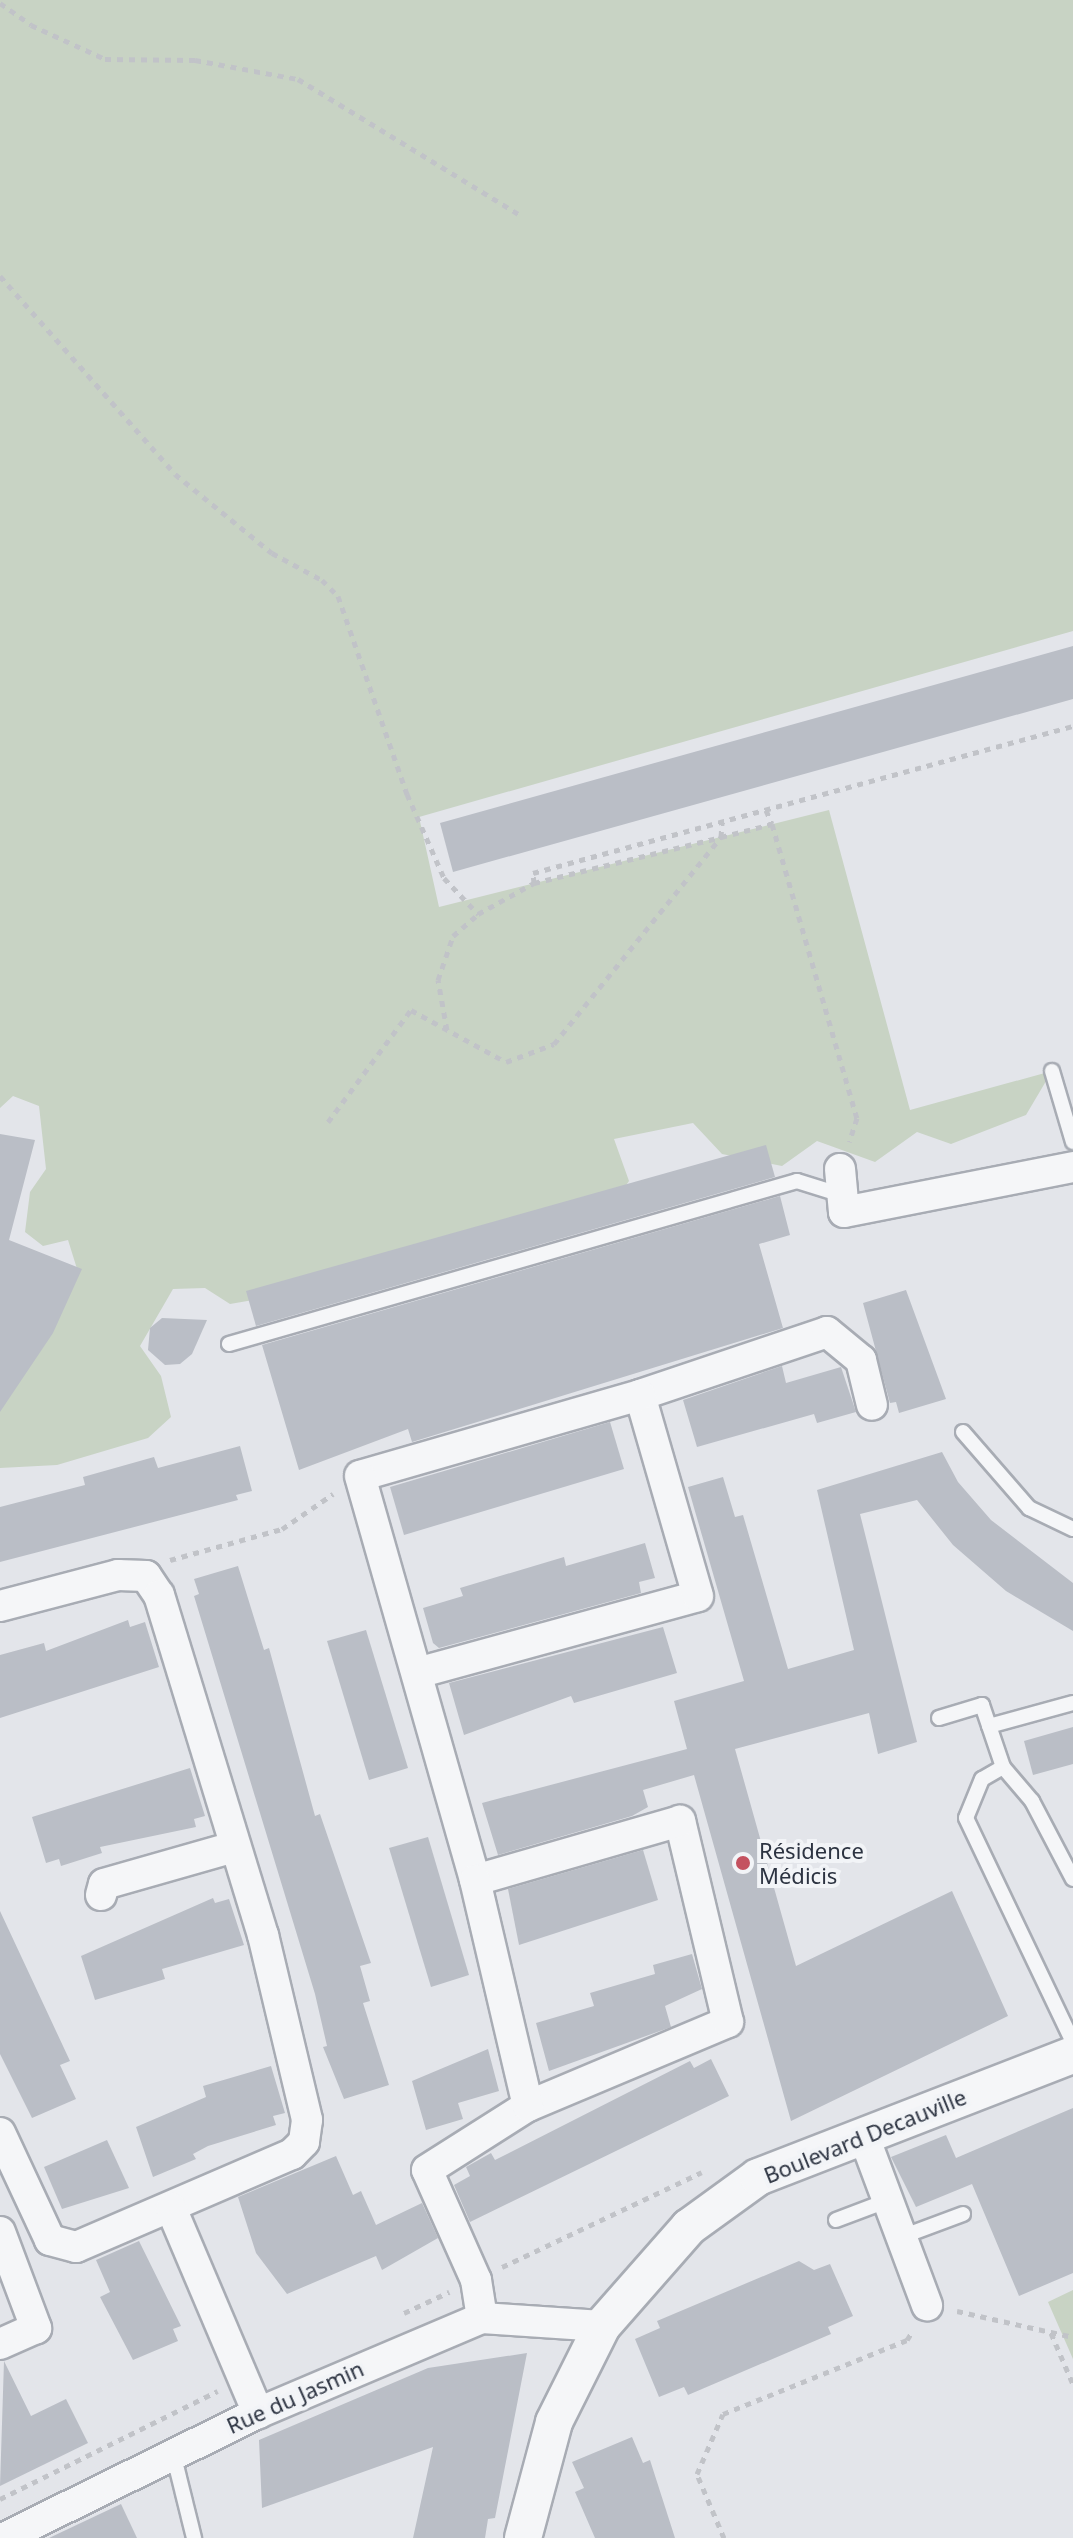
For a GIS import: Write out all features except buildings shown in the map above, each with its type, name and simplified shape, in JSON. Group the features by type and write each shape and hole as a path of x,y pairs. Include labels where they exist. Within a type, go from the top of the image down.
{"street":[{"path":"842,1192 1073,1167"},
{"path":"528,2106 475,1880 360,1476 640,1395 827,1332 861,1360 872,1405"},
{"path":"417,1673 698,1596 640,1395"},
{"path":"0,1606 118,1575 146,1576 159,1595 263,1935 307,2120 304,2142 292,2154 76,2247 59,2245 38,2222 0,2133"},
{"path":"475,1880 680,1821 728,2022 528,2106 427,2170 476,2280 482,2318"},
{"path":"101,1895 104,1884 234,1847"},
{"name":"Boulevard Decauville","path":"523,2538 554,2422 602,2326 689,2227 758,2177 1073,2055"},
{"path":"863,2134 904,2236 927,2305"},
{"path":"171,2208 258,2413"},
{"path":"0,2232 36,2328 0,2344"},
{"name":"Rue du Jasmin","path":"4,2538 258,2413 482,2318 602,2326"}],"lane":[{"path":"1052,1071 1073,1142"},
{"path":"229,1344 797,1181 842,1192"},
{"path":"963,1432 1029,1508 1073,1529"},
{"path":"989,1726 1073,1703"},
{"path":"939,1718 982,1705 1003,1767 1032,1801 1073,1879"},
{"path":"1003,1767 982,1779 966,1818 1073,2042"},
{"path":"836,2220 889,2200"},
{"path":"904,2236 963,2214"},
{"path":"173,2453 194,2538"}],"path":[{"path":"0,3 31,25 105,59 195,60 298,79 522,216"},
{"path":"0,276 175,474 272,553 322,580 338,596 413,808 444,878 478,914"},
{"path":"534,883 533,873 1073,726"},
{"path":"766,810 857,1118 842,1192"},
{"path":"328,1122 411,1010 506,1062 554,1044 721,837 722,822"},
{"path":"447,1030 438,980 453,936 478,914 534,883 772,824"},
{"path":"146,1576 170,1560 282,1529 360,1476"},
{"path":"393,2319 717,2164"},
{"path":"724,2538 697,2474 723,2414 907,2340 927,2305 1073,2337"},
{"path":"1050,2332 1073,2384"},
{"path":"0,2499 244,2384"}],"green space":[{"path":"0,0 1073,0 1073,631 419,817 439,907 829,810 910,1110 1052,1071 1026,1115 951,1144 917,1132 875,1162 817,1141 782,1166 722,1154 693,1123 614,1139 629,1181 599,1224 377,1278 230,1304 205,1288 173,1289 140,1346 161,1376 171,1417 148,1438 57,1465 0,1468 0,1405 78,1272 68,1240 43,1246 25,1232 30,1192 46,1169 39,1106 13,1096 0,1108"},
{"path":"1073,2290 1073,2359 1048,2302"}],"place":[{"name":"Résidence Médicis","path":"743,1863"}]}
